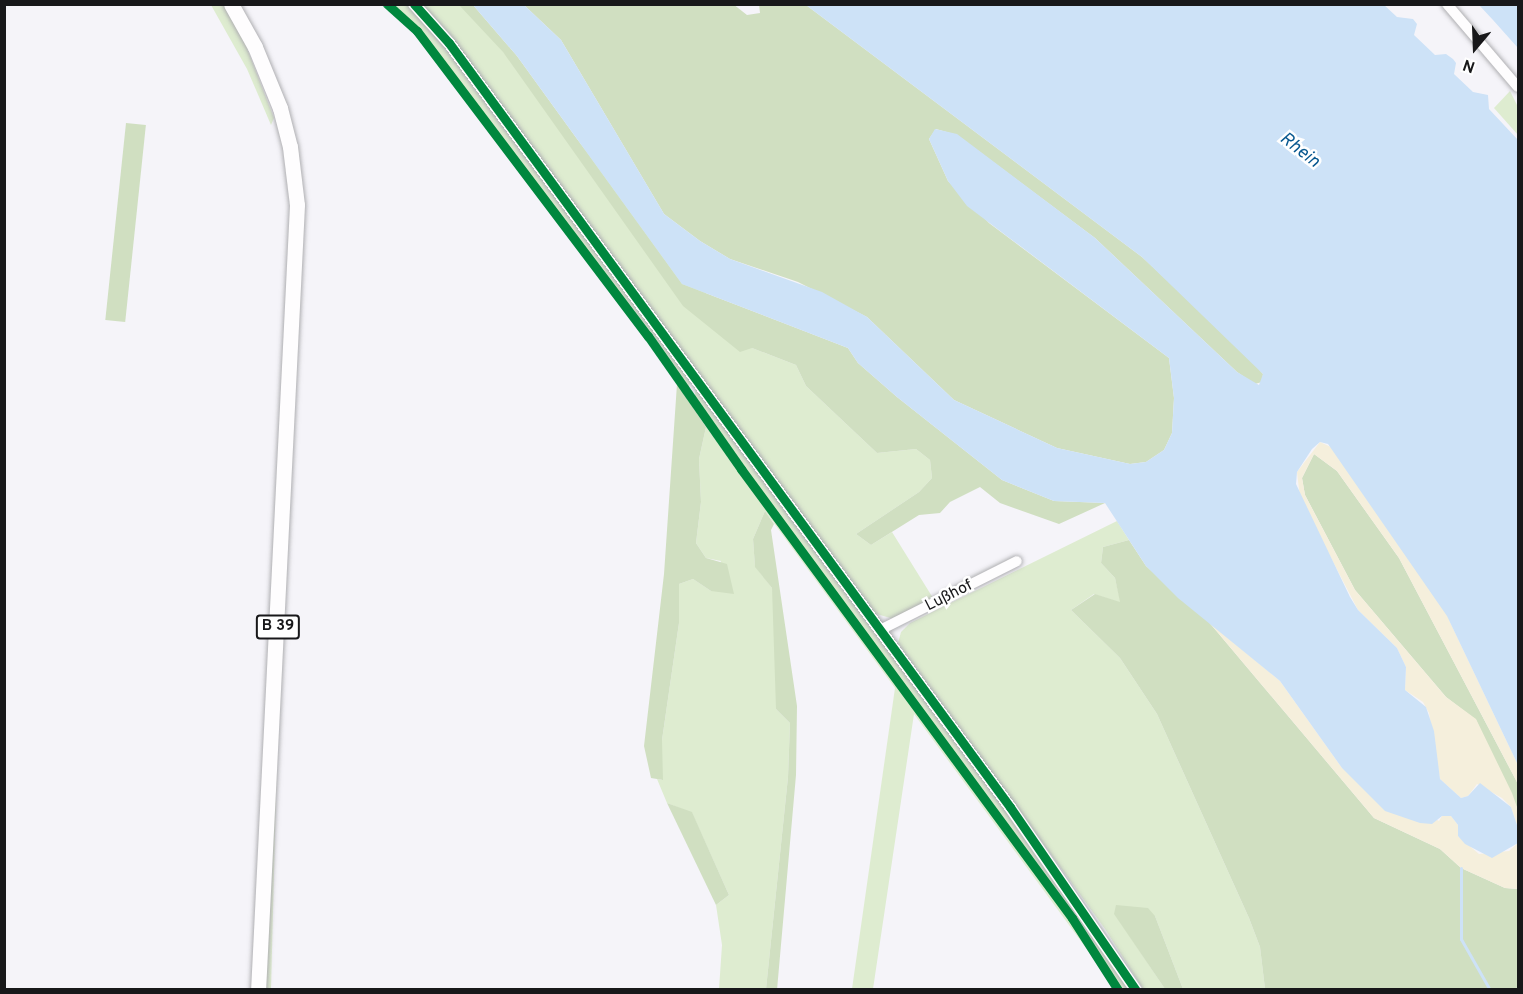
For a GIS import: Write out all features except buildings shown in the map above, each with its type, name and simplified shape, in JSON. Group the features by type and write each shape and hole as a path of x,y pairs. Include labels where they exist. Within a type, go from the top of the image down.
{"main road":[{"name":"B 39","path":"231,4 255,47 280,108 290,147 297,216 258,990"}],"street":[{"path":"414,4 449,43 1077,899 1136,990"},
{"path":"1447,4 1518,87"},
{"name":"Lußhof","path":"880,630 1017,561"}],"green space":[{"path":"733,4 747,15 760,13 759,5 806,5 1142,257 1241,349 1263,374 1262,382 1255,384 1237,372 1095,238 957,135 936,129 929,139 948,181 989,223 1169,358 1174,398 1172,433 1164,450 1146,462 1130,464 1057,448 954,400 867,317 798,282 730,259 700,241 664,214 561,40 524,5"},
{"path":"211,5 224,5 243,38 274,118 271,125 247,69"},
{"path":"392,5 408,5 433,32 691,381 688,388 424,34"},
{"path":"421,5 459,5 469,11 752,348 796,365 806,386 877,453 916,449 930,460 932,478 919,492 856,534 871,545 892,532 933,598 894,619 873,613"},
{"path":"459,5 473,5 517,56 682,284 848,348 858,363 897,397 1002,480 1054,501 1105,503 1059,524 1000,503 980,487 950,502 940,513 919,515 871,545 856,534 919,492 932,478 930,460 916,449 877,453 806,386 796,365 752,348 740,352 683,306 503,52"},
{"path":"1510,91 1518,107 1518,135 1494,108"},
{"path":"126,123 146,125 125,322 105,320"},
{"path":"677,384 706,427 699,459 701,502 696,543 706,558 727,564 734,594 711,591 693,579 679,584 679,623 662,740 663,780 651,778 644,746 664,574"},
{"path":"696,388 1006,809 1129,989 1120,989 1073,916 751,480 694,399"},
{"path":"706,427 892,673 1060,905 1116,989 914,714 873,989 852,989 895,688 765,511 753,539 755,566 772,588 776,609 776,709 790,723 788,777 766,989 719,989 722,945 716,905 729,895 692,813 667,803 657,779 662,780 662,740 679,623 679,584 693,579 711,591 721,561 706,558 696,543 701,502 699,459"},
{"path":"1314,454 1337,471 1399,558 1518,784 1518,810 1476,720 1446,697 1355,590 1305,495 1302,478"},
{"path":"765,511 774,524 771,530 797,706 796,775 777,990 766,989 788,777 790,723 776,709 772,588 755,567 753,539"},
{"path":"1117,521 1129,540 1103,547 1101,563 1115,578 1121,603 1094,594 1071,610 1120,658 1157,714 1249,918 1260,947 1265,989 1183,989 1155,916 1115,914 1165,989 1143,989 1105,929 898,643 901,632 910,623"},
{"path":"1129,540 1146,566 1208,621 1374,818 1440,849 1461,868 1505,888 1518,889 1518,989 1265,989 1260,947 1249,918 1157,714 1120,658 1071,610 1095,594 1120,602 1115,578 1101,563 1103,547"},
{"path":"277,757 271,989 265,990"},
{"path":"667,803 692,812 729,895 716,905"},
{"path":"1116,905 1148,908 1155,916 1183,989 1165,989 1114,914"}],"sand":[{"path":"1320,442 1333,448 1350,474 1472,597 1449,620 1518,765 1518,784 1399,558 1337,471 1314,454 1302,478 1305,495 1355,590 1446,697 1476,719 1512,793 1518,810 1518,828 1511,807 1502,798 1477,784 1468,796 1461,798 1440,779 1429,713 1423,702 1405,690 1406,667 1397,648 1358,610 1300,498 1297,472"},
{"path":"1208,621 1280,681 1342,768 1439,821 1442,816 1451,816 1458,825 1458,836 1479,854 1509,851 1518,843 1518,889 1505,888 1461,868 1440,849 1374,818"}],"water":[{"name":"Rhein","path":"1383,4 1397,17 1413,19 1417,24 1414,35 1435,55 1446,54 1453,59 1456,63 1454,74 1473,92 1488,95 1489,109 1518,140 1518,765 1447,616 1328,444 1320,442 1312,449 1297,472 1296,484 1350,597 1358,610 1397,648 1406,667 1405,690 1426,707 1434,731 1440,779 1461,798 1468,796 1480,783 1511,807 1518,828 1518,843 1492,858 1465,844 1458,836 1458,825 1451,816 1442,816 1432,824 1420,823 1385,811 1342,768 1280,681 1178,598 1146,566 1105,503 1054,501 1002,480 897,397 858,363 848,348 682,284 517,56 473,5 524,5 561,40 664,214 700,241 730,259 822,292 867,317 954,400 1057,448 1130,464 1146,462 1164,450 1172,433 1174,398 1169,358 967,206 948,181 929,139 935,129 957,134 1095,238 1237,372 1259,385 1263,374 1142,257 806,5"},
{"path":"1479,5 1518,5 1518,48 1493,20"}],"waterway":[{"path":"1461,868 1461,939 1490,990"}],"cycle path":[{"path":"387,4 417,31 648,336 741,469 1072,918 1118,990"},
{"path":"414,4 449,43 1010,807 1136,990"}]}
